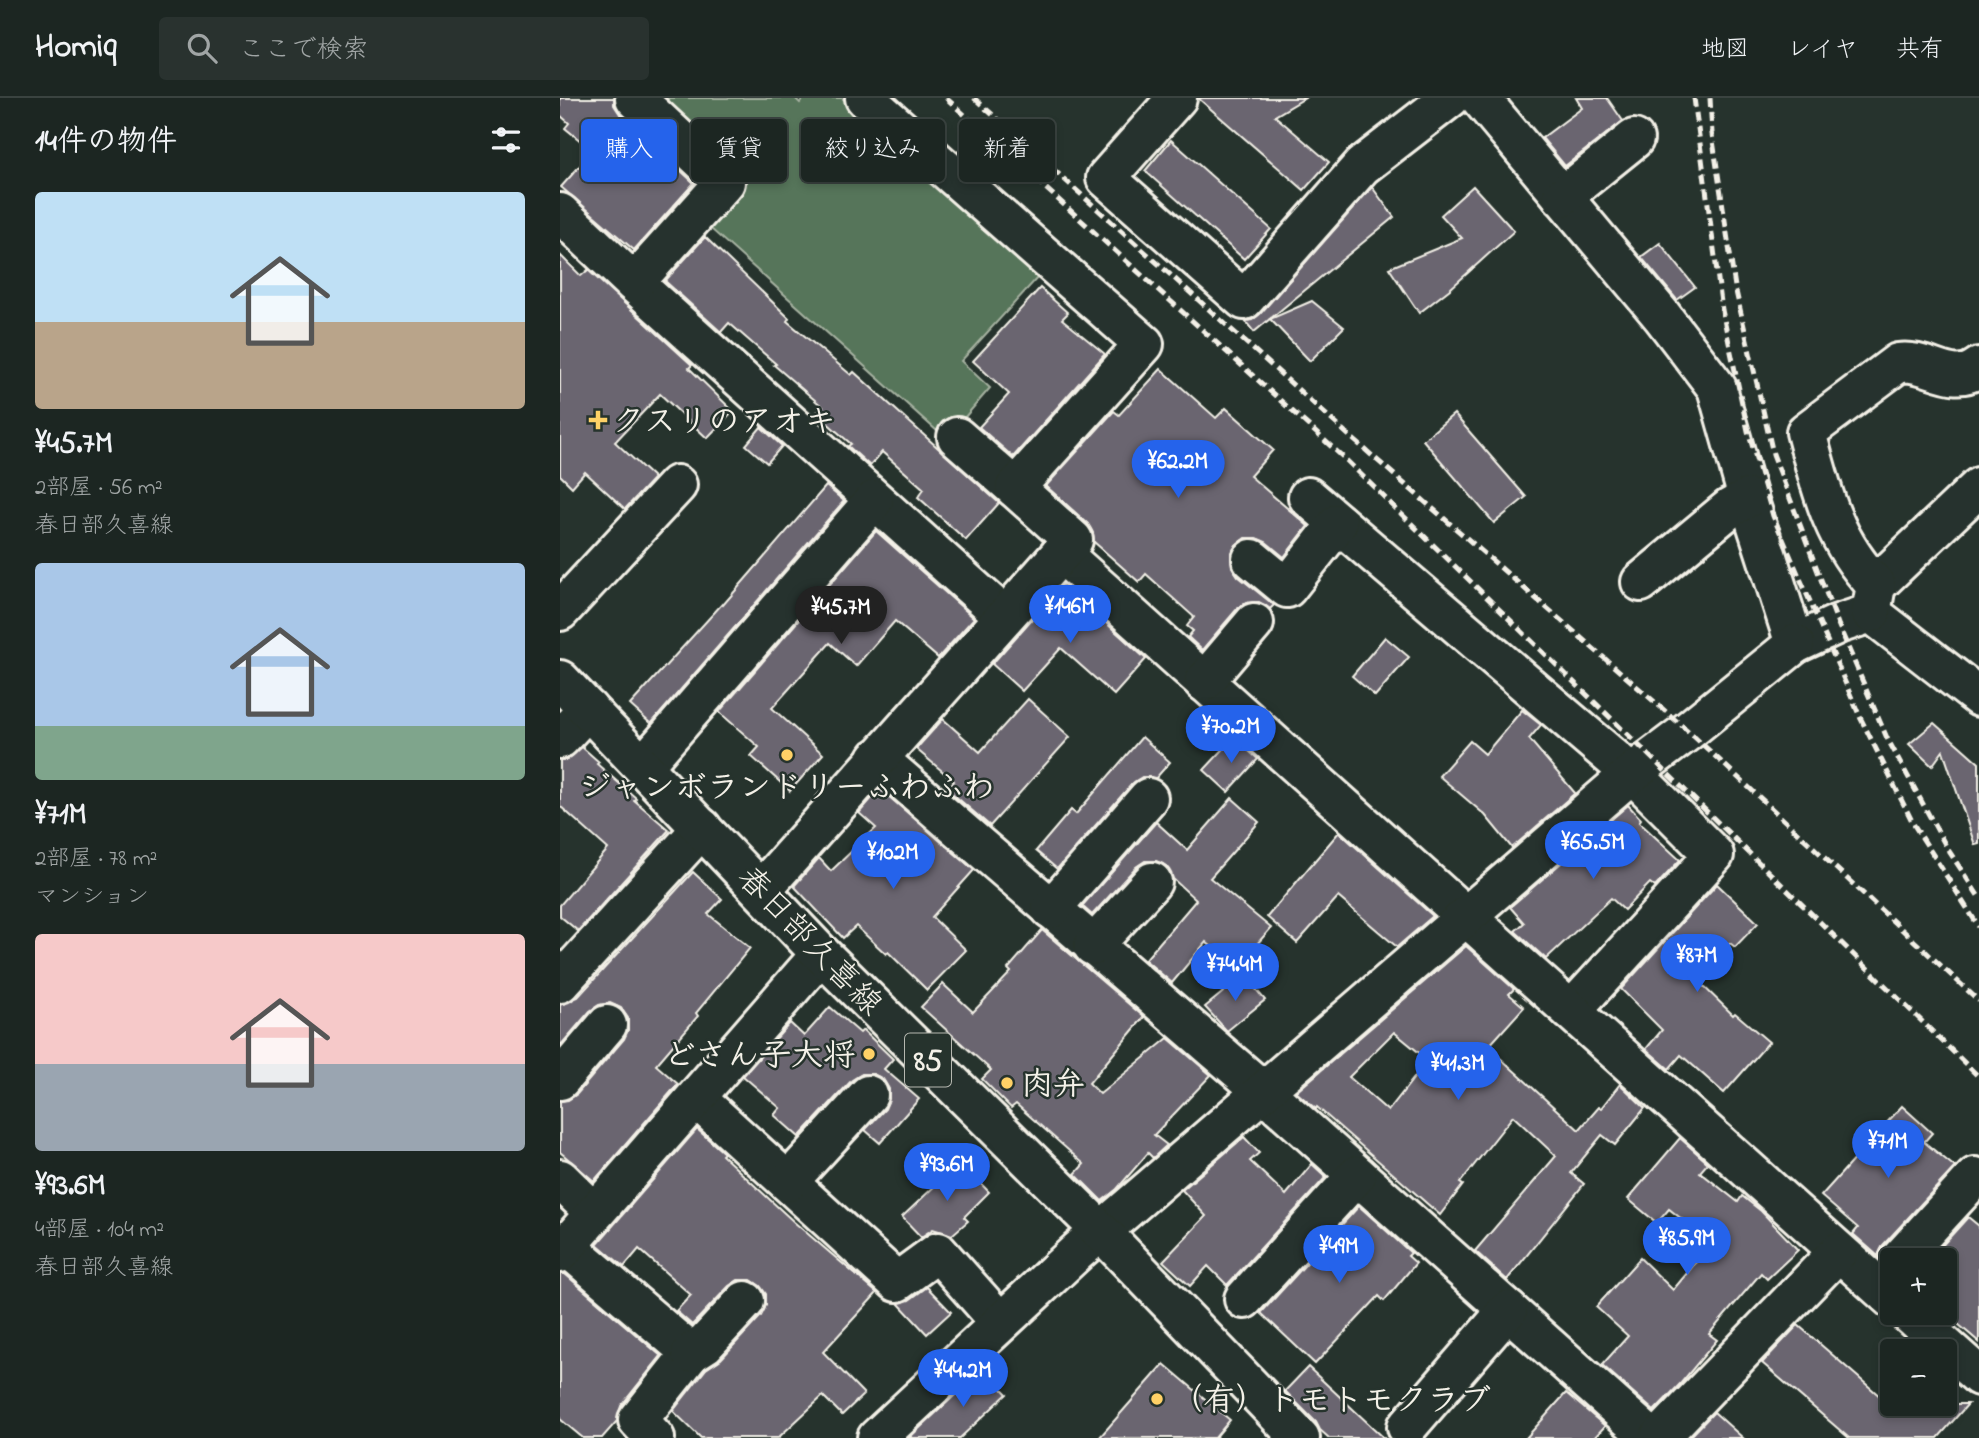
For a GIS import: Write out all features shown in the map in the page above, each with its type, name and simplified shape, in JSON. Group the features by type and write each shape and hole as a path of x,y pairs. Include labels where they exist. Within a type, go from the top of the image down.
{"street":[{"path":"634,283 725,182 635,98"},
{"path":"865,98 1144,344 1015,488"},
{"path":"1177,98 1106,178 1244,300 1362,166 1450,98"},
{"path":"1497,104 1562,197 1662,316 1717,388 1748,498 1795,644"},
{"path":"1562,197 1634,139"},
{"path":"566,229 634,283 1004,616"},
{"path":"1979,367 1961,377 1909,361 1898,363 1807,432 1822,494 1830,515 1873,599 1979,697"},
{"path":"762,889 1073,540 957,437"},
{"path":"560,611 677,485"},
{"path":"877,1438 1000,1322 1101,1232 1631,774 1795,644 1838,624 1873,599 1979,487"},
{"path":"1308,497 1631,774 1714,855 1571,1011"},
{"path":"1641,582 1748,498"},
{"path":"643,766 874,500"},
{"path":"1252,559 1287,588 1338,523"},
{"path":"1061,553 1838,1252 1880,1273"},
{"path":"1204,682 1254,624"},
{"name":"春日部久喜線","path":"560,680 762,889 821,954 1101,1232 1300,1438"},
{"path":"560,740 588,709"},
{"path":"877,758 1263,1091 1651,1438"},
{"path":"1051,909 1148,798"},
{"path":"560,983 702,828"},
{"path":"1093,946 1152,882"},
{"path":"691,1353 563,1249 697,1099 821,954"},
{"path":"560,1080 607,1025"},
{"path":"788,1182 869,1095"},
{"path":"697,1099 897,1282 938,1252 1000,1322"},
{"path":"1244,1299 1357,1175"},
{"path":"1915,1248 1975,1177"},
{"path":"560,1179 594,1212"},
{"path":"1659,1438 1838,1252"},
{"path":"655,1438 638,1420 691,1353 705,1344 745,1301"},
{"path":"1407,1427 1508,1310"},
{"path":"1922,1325 1979,1376"}],"green space":[{"path":"657,98 795,98 800,103 804,98 842,98 865,119 801,119 801,182 935,182 1039,276 961,361 990,388 946,439 702,221 734,182 787,182 787,119 691,119 691,130"}],"building":[{"path":"560,98 614,98 614,105 625,119 581,119 581,141 565,128 569,123 560,115"},
{"path":"1198,98 1305,98 1275,116 1329,162 1304,190"},
{"path":"1576,98 1607,98 1623,121 1565,166 1542,138 1582,108"},
{"path":"1171,140 1271,229 1244,259 1145,171"},
{"path":"581,164 581,182 677,182 677,167 694,183 634,250 561,187"},
{"path":"1473,186 1514,231 1419,313 1389,268 1462,238 1441,215"},
{"path":"1372,187 1394,217 1254,332 1245,321 1260,314"},
{"path":"705,237 789,318 787,321 851,375 854,372 999,503 966,540 918,497 924,489 882,452 870,466 848,446 851,444 816,413 823,407 774,365 776,364 729,323 721,332 665,281"},
{"path":"1660,243 1695,287 1677,300 1641,257"},
{"name":"クスリのアオキ","path":"560,255 581,276 588,270 692,365 689,368 733,411 707,438 660,394 615,442 654,478 625,509 585,472 572,487 560,475"},
{"path":"1040,288 1068,313 1062,319 1105,354 1013,457 979,427 1009,394 973,361"},
{"path":"1312,301 1344,327 1310,361 1270,319"},
{"path":"1161,369 1216,418 1226,408 1273,450 1250,476 1308,526 1284,557 1266,542 1256,538 1245,538 1236,545 1231,555 1232,567 1238,576 1274,605 1270,609 1259,602 1246,603 1237,609 1202,650 1188,637 1193,631 1187,626 1194,617 1146,574 1139,582 1094,542 1088,524 1046,486 1114,411 1119,415"},
{"path":"1454,414 1526,497 1494,523 1423,440"},
{"path":"761,427 782,446 767,463 746,445"},
{"path":"826,486 844,501 651,724 630,705 723,605"},
{"path":"876,531 974,618 938,658 895,621 856,666 830,643 772,708 823,754 790,791 751,756 759,747 719,712"},
{"path":"1063,584 1146,659 1114,695 1061,648 1022,691 992,664"},
{"path":"1385,637 1409,657 1375,696 1352,676"},
{"path":"1028,699 1070,737 990,826 947,789 954,781 916,749 943,719 980,752"},
{"path":"1522,710 1541,725 1529,739 1575,793 1512,848 1485,815 1439,776 1470,741 1485,754"},
{"path":"1934,723 1979,763 1979,844 1975,845 1943,751 1932,766 1909,744"},
{"path":"1142,737 1170,762 1156,778 1142,777 1132,784 1057,869 1036,851 1071,810 1076,814"},
{"path":"1234,738 1258,759 1228,792 1204,770"},
{"path":"582,747 636,798 634,800 669,830 578,931 560,916 560,905 608,849 560,806 560,760 567,760"},
{"path":"880,789 974,870 932,917 966,950 927,990 888,952 886,954 856,926 843,938 794,886 819,858 831,871 876,828 859,813"},
{"path":"1232,798 1259,822 1210,878 1271,928 1236,968 1206,942 1172,983 1145,960 1196,900 1173,879 1166,866 1156,861 1145,861 1136,867 1092,915 1082,906 1156,822 1187,850"},
{"path":"1628,805 1641,819 1639,822 1680,860 1655,887 1650,883 1624,910 1611,898 1546,959 1515,931 1524,923 1510,907"},
{"path":"1339,832 1433,916 1397,947 1338,897 1297,943 1267,917"},
{"path":"693,872 722,899 708,914 750,948 656,1065 678,1084 594,1181 560,1152 560,1101 568,1100 577,1094 624,1039 628,1030 628,1018 621,1008 610,1003 599,1005 590,1011 560,1046 560,1005 578,997"},
{"path":"1717,884 1758,923 1735,947 1730,943 1697,980 1733,1015 1735,1013 1769,1042 1724,1093 1681,1055 1669,1069 1646,1049 1662,1030 1621,989"},
{"path":"1042,930 1144,1017 1089,1083 1100,1094 1168,1038 1211,1075 1154,1135 1167,1145 1153,1158 1148,1153 1117,1189 1102,1201 1075,1174 1084,1164 1016,1104 1011,1108 982,1079 991,1070 921,1007 943,984 973,1012 1011,972 1008,969"},
{"path":"1466,946 1514,989 1509,994 1524,1007 1488,1047 1579,1130 1620,1084 1645,1108 1615,1145 1602,1135 1571,1173 1584,1184 1507,1280 1475,1251 1556,1156 1513,1116 1460,1183 1463,1185 1440,1215 1317,1107 1316,1109 1296,1092","holes":["1394,1032 1428,1060 1388,1111 1349,1077"]},
{"path":"1244,975 1265,1000 1227,1031 1205,1007"},
{"path":"830,1007 860,1033 863,1030 893,1059 884,1069 919,1099 880,1143 865,1130 885,1109 889,1089 883,1079 873,1074 862,1074 852,1080 799,1137 774,1115 780,1108 743,1076 790,1023 804,1036"},
{"path":"1902,1106 1932,1133 1924,1142 1955,1167 1880,1248 1878,1256 1853,1234 1858,1228 1821,1196"},
{"path":"697,1129 794,1222 877,1293 823,1352 864,1394 842,1415 823,1396 778,1438 701,1438 673,1411 706,1369 721,1359 761,1316 766,1305 766,1294 751,1280 738,1280 692,1325 676,1311 691,1295 639,1249 624,1267 597,1244"},
{"path":"1244,1137 1259,1153 1250,1161 1286,1195 1312,1164 1326,1177 1227,1285 1208,1266 1190,1286 1163,1261 1206,1216 1182,1190"},
{"path":"1680,1138 1708,1163 1700,1172 1738,1202 1742,1196 1761,1211 1798,1250 1767,1279 1761,1273 1709,1334 1717,1340 1654,1411 1602,1365 1628,1336 1596,1307 1640,1258 1673,1290 1712,1243 1669,1209 1657,1223 1628,1199"},
{"path":"958,1160 989,1192 964,1217 968,1221 952,1235 933,1229 921,1237 902,1217"},
{"path":"1359,1206 1411,1253 1408,1256 1416,1263 1384,1301 1379,1296 1315,1364 1261,1313"},
{"path":"1968,1217 1979,1226 1979,1342 1957,1323 1957,1248 1940,1248"},
{"path":"560,1274 565,1274 661,1356 621,1406 617,1421 602,1438 583,1438 560,1419"},
{"path":"927,1287 951,1312 927,1334 898,1303 909,1300"},
{"path":"1798,1325 1880,1396 1880,1416 1957,1416 1957,1404 1968,1404 1938,1438 1849,1438 1762,1363"},
{"path":"1164,1364 1230,1420 1215,1438 1099,1438"},
{"path":"1308,1367 1384,1438 1329,1438 1320,1430 1316,1422 1285,1391"},
{"path":"983,1369 1007,1394 960,1438 909,1438"},
{"path":"1566,1393 1605,1426 1594,1438 1526,1438"},
{"path":"1714,1412 1743,1438 1689,1438"}],"railway":[{"path":"946,98 1344,458 1979,1077"},
{"path":"974,98 1353,439 1688,731 1979,1001"},
{"path":"1694,98 1722,310 1748,431 1773,516 1861,719 1914,825 1979,927"},
{"path":"1710,98 1712,134 1735,287 1773,454 1838,624 1887,738 1947,848 1979,897"}],"place":[{"name":"クスリのアオキ","path":"598,420"},
{"name":"ジャンボランドリーふわふわ","path":"787,755"},
{"name":"どさん子大将","path":"869,1054"},
{"name":"肉弁","path":"1007,1083"},
{"name":"（有）トモトモクラブ","path":"1157,1399"}]}
